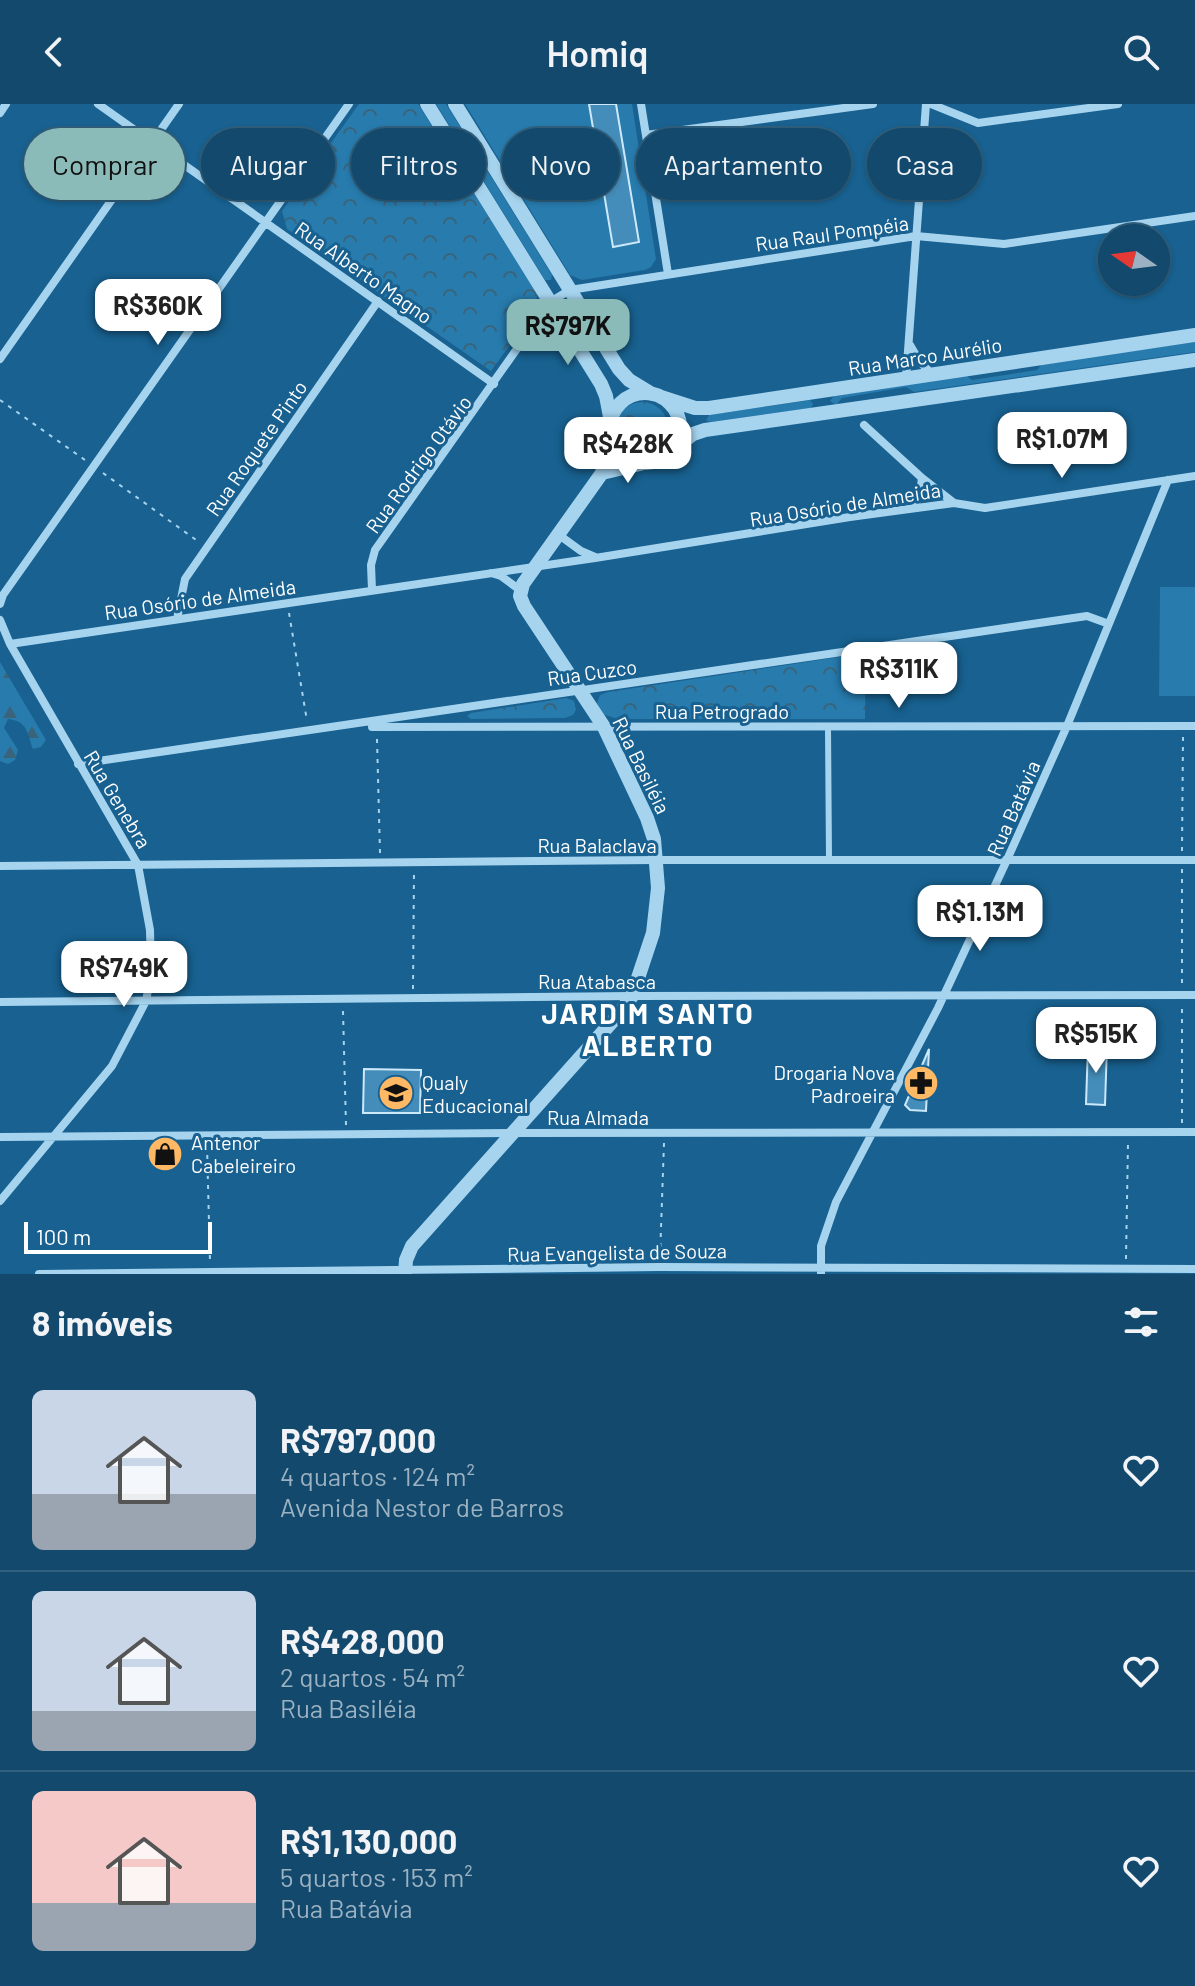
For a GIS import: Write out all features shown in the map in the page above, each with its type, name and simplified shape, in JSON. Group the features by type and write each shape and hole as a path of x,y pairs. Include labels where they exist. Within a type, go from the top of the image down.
{"street":[{"path":"0,113 6,104"},
{"name":"Rua Alberto Magno","path":"98,104 132,128"},
{"path":"163,128 179,104"},
{"path":"0,604 3,595 349,104"},
{"path":"427,104 604,390 614,444 624,456 644,463"},
{"path":"455,104 619,369 629,380 673,407 679,423 678,439 670,452 656,461 602,473"},
{"path":"641,104 645,128"},
{"path":"697,128 873,104"},
{"path":"906,379 929,104 978,123 1118,104"},
{"name":"Rua Alberto Magno","path":"185,166 494,384"},
{"path":"0,359 113,200"},
{"path":"656,200 668,274"},
{"name":"Rua Raul Pompéia","path":"570,290 916,236 1004,244 1195,216"},
{"name":"Rua Rodrigo Otávio","path":"372,590 371,565 375,550 550,302 570,290"},
{"name":"Rua Roquete Pinto","path":"177,619 182,585 206,547 378,301"},
{"name":"Rua Marco Aurélio","path":"657,395 695,408 709,408 1195,335"},
{"path":"910,344 920,362 933,375"},
{"name":"Rua Marco Aurélio","path":"670,452 693,434 705,430 1195,360"},
{"path":"825,391 828,412"},
{"path":"491,573 501,576 520,590 602,473 616,409 625,399 638,394 657,395"},
{"path":"864,425 954,503"},
{"name":"Rua Osório de Almeida","path":"10,644 914,508 954,503 985,508 1195,476"},
{"path":"914,508 922,478"},
{"name":"Rua Batávia","path":"821,1270 821,1246 826,1226 943,995 1006,862 1067,726 1168,480"},
{"path":"559,535 595,558"},
{"name":"Rua Basiléia","path":"405,1272 412,1246 606,1032 632,996 653,933 658,888 657,860 647,818 604,727 524,606 520,590"},
{"name":"Rua Cuzco","path":"78,764 1087,616 1109,624"},
{"name":"Rua Genebra","path":"0,620 10,644 138,865 150,930 151,974 146,1001 112,1066 0,1201"},
{"name":"Rua Petrogrado","path":"346,726 1195,726"},
{"name":"Rua Balaclava","path":"0,866 657,860 1195,860"},
{"name":"Rua Atabasca","path":"0,1002 1195,995"},
{"name":"Rua Almada","path":"0,1137 1195,1132"},
{"name":"Rua Evangelista de Souza","path":"39,1274 660,1267 1195,1269"}],"lane":[{"path":"828,727 829,860"}],"path":[{"path":"0,400 206,547"},
{"path":"287,603 308,730"},
{"path":"1182,1132 1183,726"},
{"path":"377,727 380,862"},
{"path":"413,998 414,862"},
{"path":"343,999 346,1134"},
{"path":"1125,1268 1128,1133"},
{"path":"660,1267 664,1134"},
{"path":"207,1137 210,1272"}],"green space":[{"path":"359,104 418,104 433,128 351,128 351,200 478,200 537,293 536,309 491,371 287,229 282,211 290,200 335,200 335,137"},
{"path":"436,104 446,104 461,128 451,128"},
{"path":"465,104 632,104 636,130 636,200 647,200 656,259 651,267 582,280 570,275 524,200 620,200 620,128 502,128 502,164 486,138 486,128 480,128"},
{"path":"486,169 502,194 502,200 506,200 552,275 551,280 545,280 486,185"},
{"path":"1195,342 1195,352 914,392 906,387 842,398 836,405 830,401 834,396 966,375 972,380 1037,370 1042,364"},
{"path":"810,400 813,404 811,408 710,422 706,420 709,415"},
{"path":"642,402 660,410 668,428 660,446 642,454 624,446 616,428 624,410"},
{"path":"1160,587 1195,587 1195,696 1159,696"},
{"path":"866,653 865,719 618,719 602,714 597,703 600,695 608,692"},
{"path":"0,662 46,740 41,747 33,749 23,725 8,719 4,728 18,750 15,760 8,764 0,761"},
{"path":"566,698 574,701 576,710 565,718 471,719 467,716 471,713"}],"building":[{"path":"589,104 616,104 620,128 593,128"},
{"path":"620,128 639,242 613,247 605,200 620,200"},
{"path":"1088,1045 1107,1046 1105,1105 1086,1104"},
{"name":"Drogaria Nova Padroeira","path":"929,1049 926,1111 910,1110 905,1105"},
{"path":"364,1069 421,1070 420,1113 363,1113"}],"place":[{"name":"Drogaria Nova Padroeira","path":"921,1083"},
{"name":"Qualy Educacional","path":"396,1093"},
{"name":"Antenor Cabeleireiro","path":"165,1154"}],"district":[{"name":"JARDIM SANTO ALBERTO","path":"648,1029"}]}
